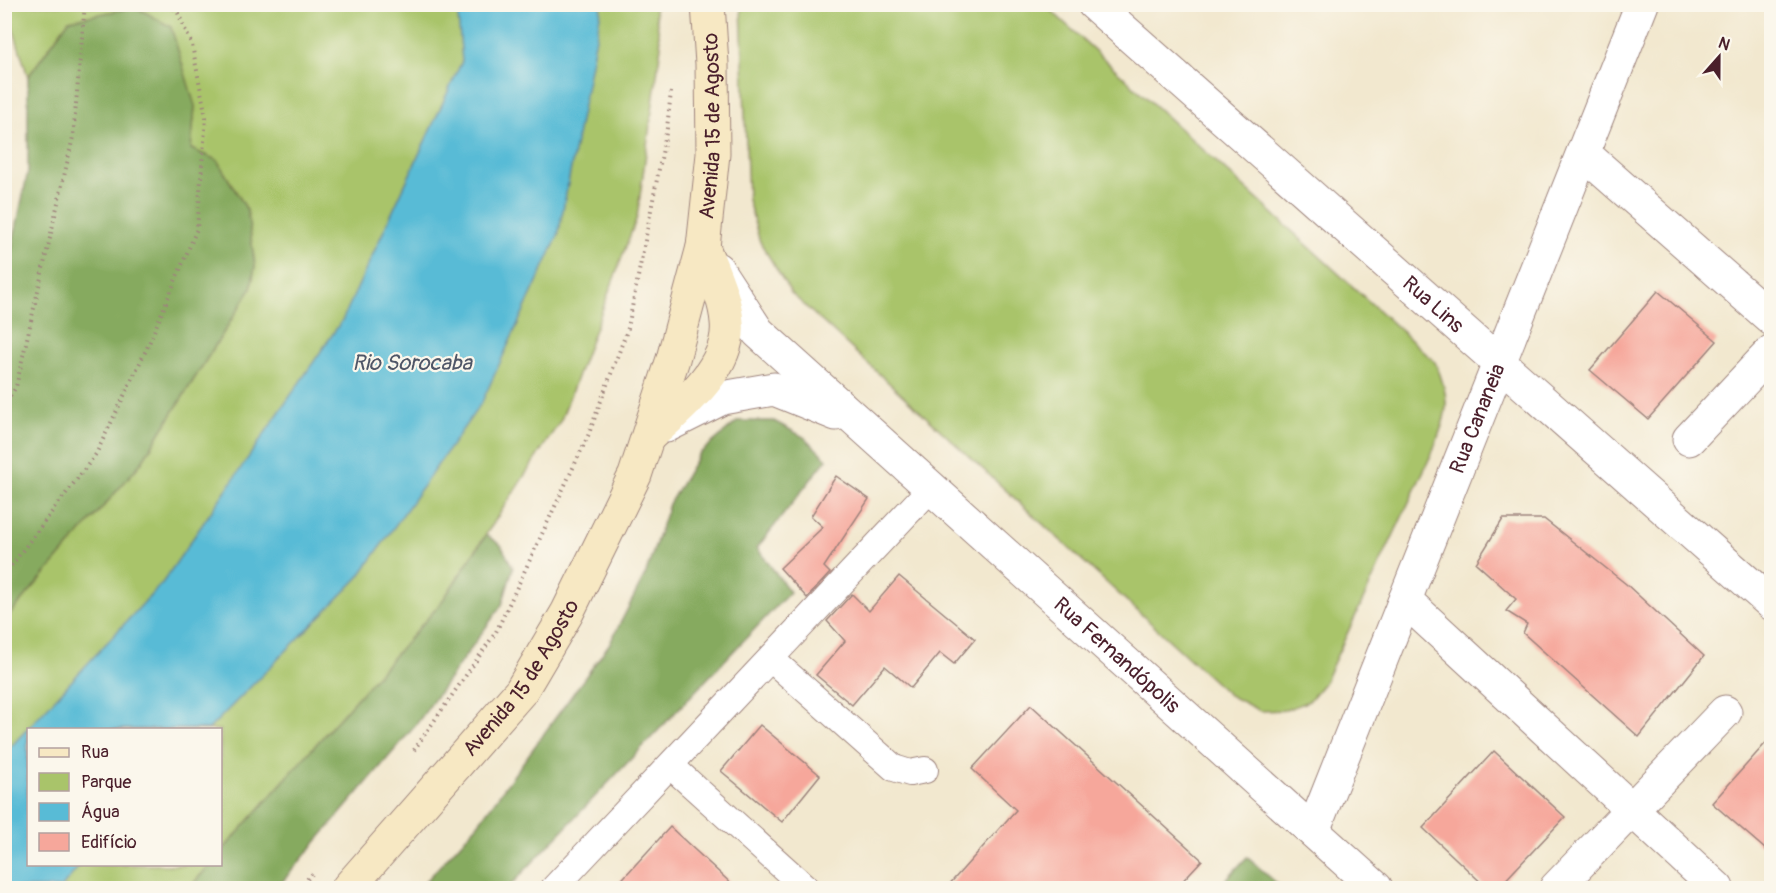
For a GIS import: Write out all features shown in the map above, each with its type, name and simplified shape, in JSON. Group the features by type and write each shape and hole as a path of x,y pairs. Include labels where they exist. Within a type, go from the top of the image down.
{"main road":[{"name":"Avenida 15 de Agosto","path":"348,888 521,691 567,614 635,475 673,359 706,295 703,247 713,154 712,64 708,4"},
{"name":"Avenida 15 de Agosto","path":"649,436 694,396 723,352 728,323 706,295"}],"street":[{"name":"Rua Lins","path":"1094,4 1772,604"},
{"name":"Rua Cananeia","path":"1313,831 1642,4"},
{"path":"1583,153 1772,319"},
{"name":"Rua Fernandópolis","path":"703,247 758,332 856,423 1376,888"},
{"path":"706,295 758,332"},
{"path":"1689,440 1772,351"},
{"path":"673,359 692,381 701,385"},
{"name":"Rua Fernandópolis","path":"701,385 744,385 774,389 856,423"},
{"path":"649,436 687,414 722,398 774,389"},
{"path":"1405,600 1717,888"},
{"path":"1556,888 1725,712"}],"lane":[{"path":"554,888 930,489"},
{"path":"771,659 894,768 910,772 925,770"},
{"path":"671,766 806,888"}],"path":[{"path":"4,406 16,387 73,137 85,4"},
{"path":"4,575 96,454 147,348 197,229 206,117 192,45 177,13 170,4"},
{"path":"413,751 496,632 588,436 628,328 667,128 672,87"},
{"path":"300,888 315,870"}],"green space":[{"path":"6,5 654,5 661,46 637,217 561,420 441,603 222,851 222,728 27,728 27,866 209,866 189,888 5,888 5,620 141,463 251,289 255,266 247,210 217,160 191,149 195,106 69,20 28,77"},
{"path":"741,5 1045,5 1435,362 1444,388 1446,408 1432,453 1324,683 1309,701 1286,710 1260,711 1229,695 791,293 760,242 748,200"},
{"path":"136,7 171,27 195,106 191,149 217,160 247,210 255,266 251,289 141,463 5,620 5,281 28,171 28,77 69,20"},
{"path":"738,421 774,421 804,437 827,459 757,548 790,592 508,888 429,888 425,882 478,824 610,643 646,573 669,504 699,454"},
{"path":"486,535 501,545 513,568 502,605 415,726 277,888 189,888 209,866 222,866 222,851 441,603"},
{"path":"1247,857 1282,888 1218,888"}],"water":[{"name":"Rio Sorocaba","path":"600,4 601,11 558,236 482,402 359,577 210,728 28,728 163,582 343,319 462,61 457,5"},
{"name":"Rio Sorocaba","path":"27,729 27,866 79,866 61,888 5,888 5,753"}],"building":[{"path":"1658,291 1717,341 1648,419 1590,370"},
{"path":"836,476 869,499 824,567 830,573 807,598 780,568 823,527 811,516"},
{"path":"1503,519 1544,519 1626,584 1704,656 1639,737 1523,633 1527,624 1506,611 1516,599 1476,563"},
{"path":"899,576 975,639 954,664 940,653 911,688 885,666 852,705 816,675 845,641 827,621 852,594 869,611"},
{"path":"1031,705 1202,860 1176,888 946,888 1016,810 972,769"},
{"path":"760,725 820,775 782,822 721,771"},
{"path":"1772,736 1772,855 1712,803"},
{"path":"1494,751 1565,817 1498,888 1487,888 1423,828"},
{"path":"670,827 736,888 614,888"}]}
